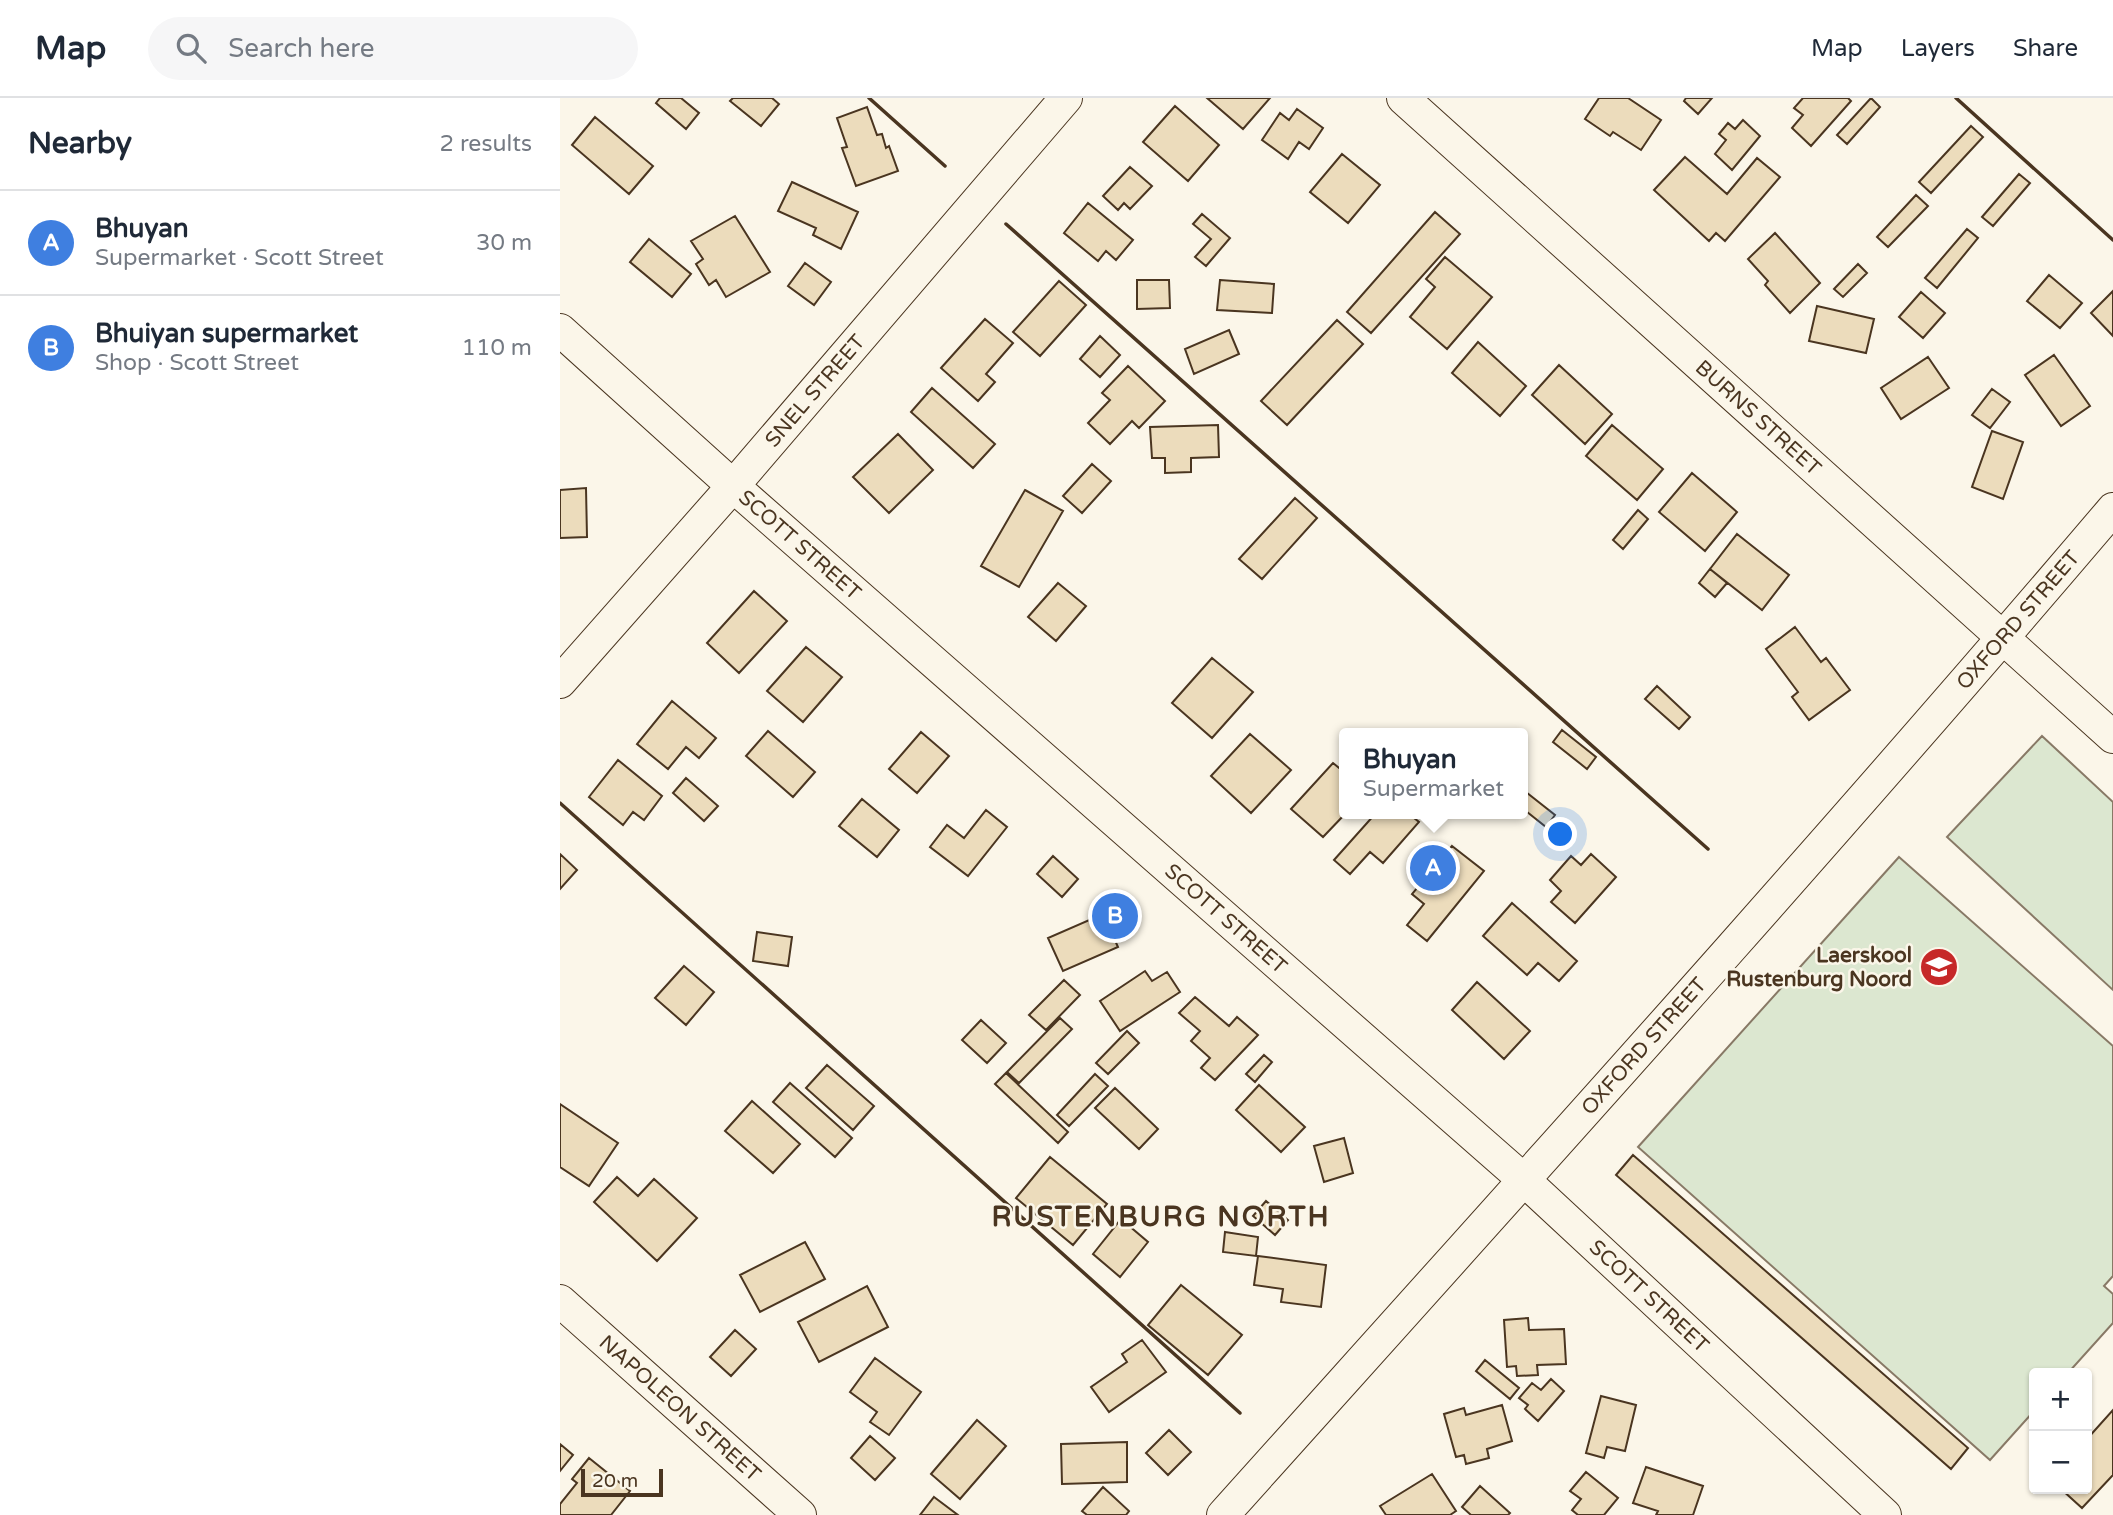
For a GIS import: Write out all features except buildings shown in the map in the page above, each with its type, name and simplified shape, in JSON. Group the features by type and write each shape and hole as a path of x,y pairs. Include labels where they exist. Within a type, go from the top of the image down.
{"street":[{"name":"SNEL STREET","path":"560,682 733,486 1066,98"},
{"name":"BURNS STREET","path":"1402,98 2113,737"},
{"name":"SCOTT STREET","path":"560,330 733,486 1524,1180 1885,1515"},
{"name":"OXFORD STREET","path":"1223,1515 2003,639 2113,509"},
{"name":"NAPOLEON STREET","path":"560,1301 800,1515"}],"green space":[{"path":"2042,736 2113,802 2113,990 1947,837"},
{"name":"Laerskool Rustenburg Noord","path":"1899,857 2113,1046 2113,1276 2104,1286 2113,1294 2113,1323 2072,1368 2029,1368 2029,1417 1990,1460 1638,1147"}],"wall":[{"path":"869,98 945,166"},
{"path":"1956,98 2113,240"},
{"path":"1006,224 1708,849"},
{"path":"560,803 1240,1413"}],"place":[{"name":"Bhuyan","path":"1433,868"},
{"name":"Bhuiyan supermarket","path":"1115,916"},
{"name":"Laerskool Rustenburg Noord","path":"1939,967"}],"district":[{"name":"RUSTENBURG NORTH","path":"1161,1217"}]}
